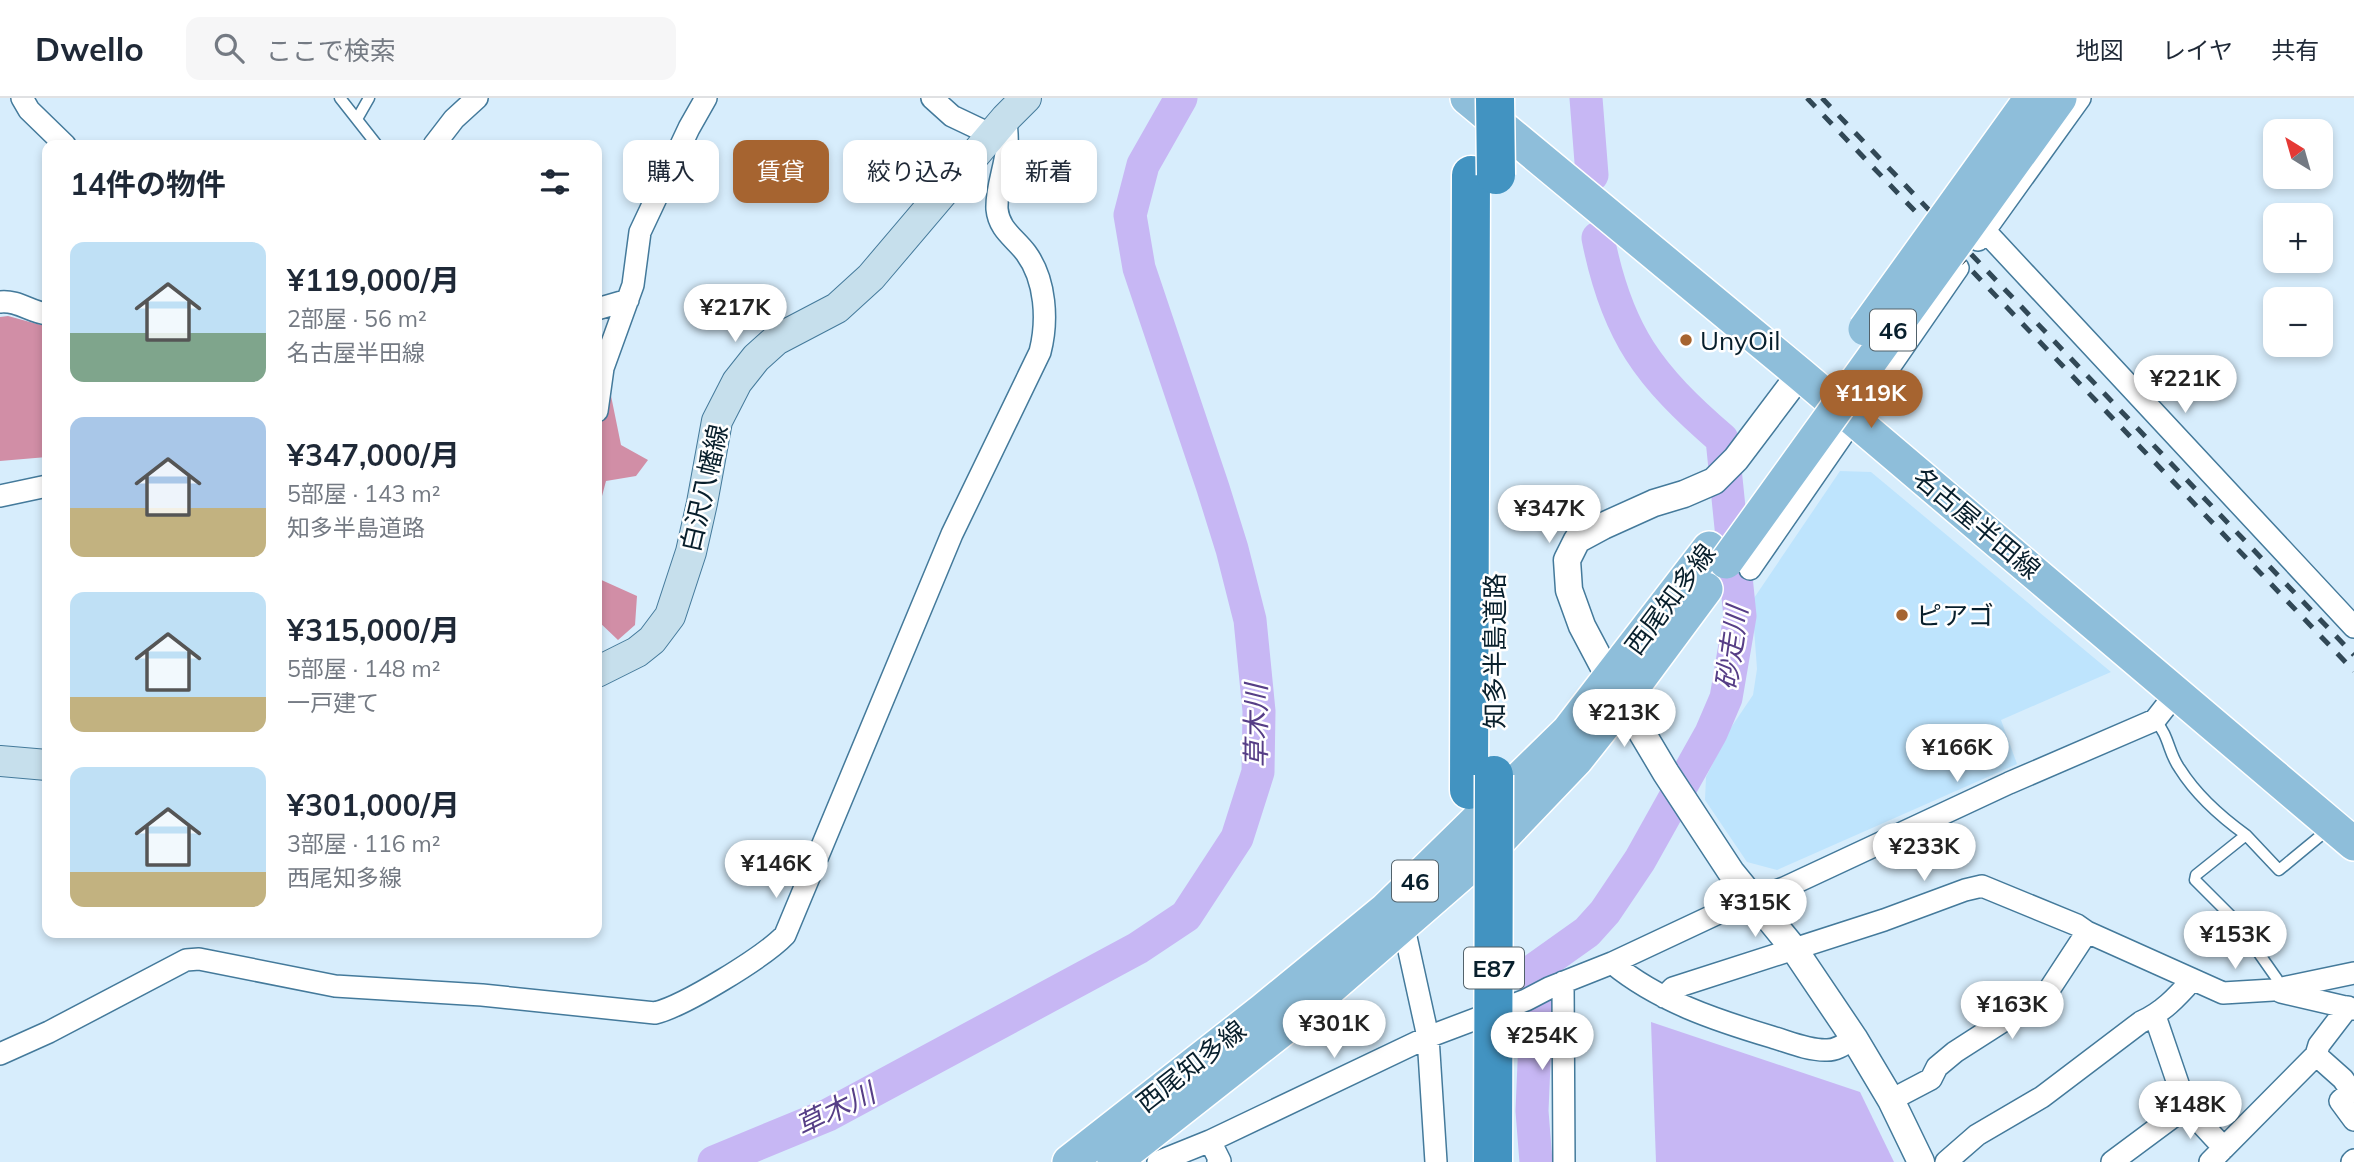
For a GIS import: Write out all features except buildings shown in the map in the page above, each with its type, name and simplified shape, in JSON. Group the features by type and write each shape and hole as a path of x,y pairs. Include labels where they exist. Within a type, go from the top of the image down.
{"highway":[{"name":"知多半島道路","path":"1469,98 1483,175"},
{"name":"知多半島道路","path":"1493,1162 1482,783 1483,175 1495,98"},
{"name":"知多半島道路","path":"1469,1162 1482,783"}],"main road":[{"name":"名古屋半田線","path":"1469,98 1800,374 2342,834"},
{"name":"西尾知多線","path":"1728,559 2031,98"},
{"name":"西尾知多線","path":"1069,1162 1263,1010 1385,910 1568,731 1616,690 1728,559 2060,98"},
{"name":"白沢八幡線","path":"602,670 637,652 652,640 670,616 691,552 717,421 737,382 756,358 776,340 848,299 1008,117"},
{"name":"西尾知多線","path":"1114,1162 1282,1030 1496,844 1577,759 1616,690"},
{"path":"0,761 42,765"}],"street":[{"path":"22,98 29,110 60,140"},
{"path":"438,140 477,98"},
{"path":"602,375 633,285 640,232 687,131 706,98"},
{"path":"0,1054 49,1032 186,961 198,959 335,986 482,995 655,1013 682,1002 772,949 785,935 952,534 1040,352 1045,323 1040,282 1027,254 1004,230 997,211 1007,145 1008,117 952,116 932,98"},
{"path":"2080,98 1980,238 2354,627"},
{"path":"1728,559 1853,419 1958,268"},
{"path":"602,308 628,300"},
{"path":"0,302 13,302 42,313"},
{"path":"1800,374 1736,459 1714,481 1654,503 1577,540 1567,561 1569,590 1582,626 1665,773 1731,872 1794,949 1854,1038 1891,1100 1921,1162"},
{"path":"0,496 42,487"},
{"path":"1158,1162 1210,1141 1428,1037 1526,1000 1612,963 1752,899 1784,888 2002,786 2155,720 2177,692"},
{"path":"1664,997 1673,988 1982,886 2077,925 2087,932 2223,993 2276,990 2354,973"},
{"path":"1402,926 1428,1037 1436,1162"},
{"path":"1891,1100 1931,1079 1937,1066 1955,1052 2047,993 2087,932"},
{"path":"1612,963 1636,982 1664,997 1731,1024 1827,1051 1854,1038"},
{"path":"1946,1162 1977,1135 2042,1097 2141,1023 2155,1016 2192,980"},
{"path":"1556,985 1564,1162"},
{"path":"2155,1016 2186,1107 2217,1155 2316,1055 2319,1045 2351,1008 2276,990"},
{"path":"2316,1055 2351,1091 2340,1101 2354,1120"},
{"path":"2112,1162 2186,1107"},
{"path":"1210,1141 1220,1161 1218,1162"}],"lane":[{"path":"340,98 373,140"},
{"path":"357,119 369,98"},
{"path":"2155,720 2165,732 2178,768 2218,814 2246,835 2279,870 2319,837 2342,834"},
{"path":"2246,835 2196,875 2195,880 2237,922 2277,979 2276,990"}],"shaded area":[{"path":"8,316 42,325 42,457 0,461 0,317"},
{"path":"608,381 621,445 648,460 636,476 606,481 602,496 602,414"},
{"path":"1840,471 1871,472 2111,672 2001,720 2017,764 1777,870 1747,862 1705,800 1706,777 1730,729 1753,695 1757,669 1752,601"},
{"path":"602,580 637,596 635,625 618,640 602,625"},
{"path":"1651,1022 1860,1092 1894,1162 1656,1162"}],"waterway":[{"name":"草木川","path":"714,1162 828,1115 1138,948 1186,916 1237,838 1258,772 1259,711 1250,620 1213,488 1139,268 1130,215 1143,165 1181,98"},
{"name":"砂走川","path":"1586,98 1592,175"},
{"name":"砂走川","path":"1536,1162 1532,1111 1535,969 1587,932 1605,912 1640,860 1711,733 1726,698 1740,616 1722,439 1674,395 1640,351 1615,301 1598,238"}],"railway":[{"path":"1807,98 2354,671"},
{"path":"1822,98 2354,655"}],"place":[{"name":"UnyOil","path":"1686,340"},
{"name":"ピアゴ","path":"1902,615"}]}
